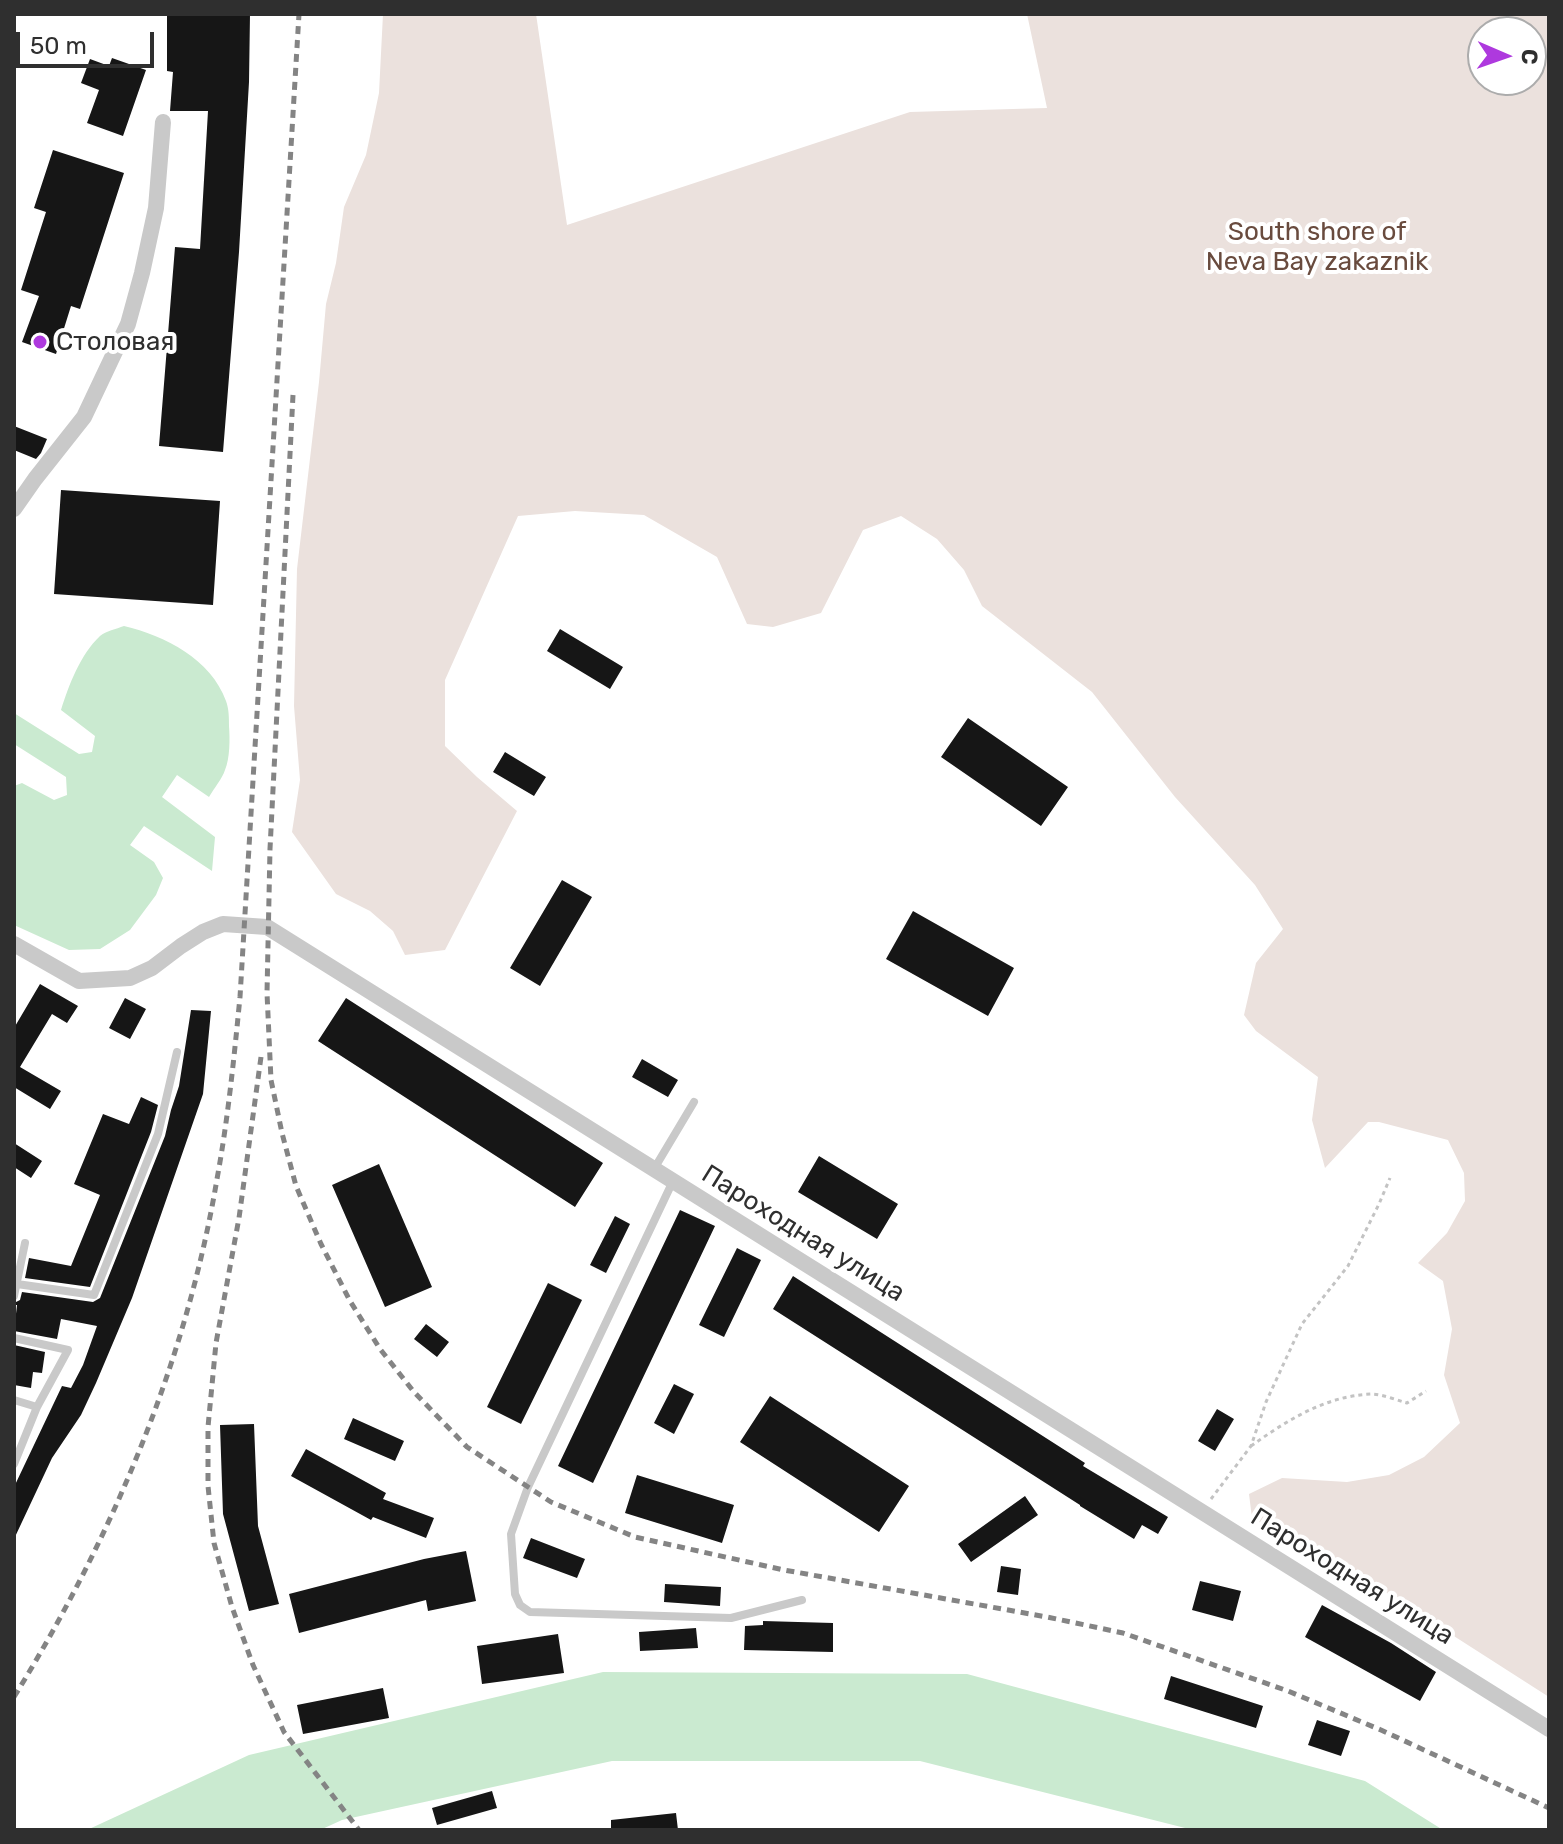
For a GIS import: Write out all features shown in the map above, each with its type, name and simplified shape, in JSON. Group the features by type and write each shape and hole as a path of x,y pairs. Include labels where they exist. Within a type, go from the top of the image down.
{"street":[{"path":"14,509 84,417 128,324 156,208 163,122"},
{"name":"Пароходная улица","path":"14,944 79,981 130,978 152,968 203,932 223,924 267,927 1549,1729"}],"lane":[{"path":"17,1284 94,1295 158,1134 177,1052"},
{"path":"654,1169 694,1102"},
{"path":"673,1181 528,1487 511,1534 515,1594 520,1605 530,1612 731,1618 802,1600"},
{"path":"14,1296 25,1243"},
{"path":"14,1338 68,1350 37,1407 14,1464"},
{"path":"14,1400 37,1407"}],"path":[{"path":"1202,1512 1251,1446 1266,1402 1302,1324 1348,1266 1390,1178"},
{"path":"1251,1446 1286,1421 1335,1399 1374,1394 1407,1403 1426,1391"}],"green space":[{"name":"South shore of Neva Bay zakaznik","path":"383,14 536,14 567,225 910,112 1047,108 1027,14 1549,14 1549,1697 1382,1590 1252,1518 1249,1494 1282,1478 1347,1482 1389,1475 1424,1457 1460,1423 1444,1375 1452,1329 1443,1281 1418,1263 1447,1233 1465,1201 1464,1173 1448,1140 1379,1122 1368,1122 1325,1168 1312,1120 1318,1077 1256,1031 1244,1015 1256,963 1283,929 1255,885 1175,797 1092,692 982,606 964,570 937,539 901,516 863,530 821,613 773,627 747,624 717,557 644,515 575,511 518,516 445,680 445,746 517,811 445,950 405,955 393,931 370,911 336,894 292,832 300,780 294,706 297,569 326,304 344,207 366,155 379,93"}],"shaded area":[{"path":"124,626 170,643 198,661 210,673 226,701 230,737 228,760 209,797 177,775 162,797 215,837 212,871 144,826 130,845 154,862 163,878 156,895 130,930 100,949 69,950 14,925 14,786 22,783 54,800 67,795 66,777 14,744 14,713 79,754 92,752 95,736 61,710 76,671 93,644 102,634"},
{"path":"603,1672 967,1674 1365,1781 1443,1830 1193,1830 920,1761 612,1761 342,1820 320,1830 87,1830 249,1755"}],"building":[{"path":"167,14 250,14 239,252 223,452 159,446 175,247 200,249 208,111 170,111 173,72 167,71"},
{"path":"112,58 146,70 123,136 87,123 99,90 81,83 90,59 109,66"},
{"path":"53,150 124,173 80,309 71,306 56,354 22,342 39,296 21,290 46,212 34,208"},
{"path":"14,426 47,439 36,459 14,450"},
{"path":"61,490 220,501 213,605 54,594"},
{"path":"560,629 623,667 610,689 547,651"},
{"path":"968,718 1068,787 1041,826 941,757"},
{"path":"505,752 546,777 534,796 493,772"},
{"path":"562,880 592,897 540,986 510,968"},
{"path":"913,911 1014,968 988,1016 886,959"},
{"path":"40,984 78,1006 67,1023 52,1014 20,1067 61,1091 50,1109 14,1087 14,1028"},
{"path":"125,998 146,1009 130,1039 109,1028"},
{"path":"346,998 603,1163 575,1207 318,1041"},
{"path":"191,1010 211,1011 203,1094 132,1298 96,1383 81,1415 52,1458 14,1539 14,1487 62,1386 71,1388 83,1365 97,1326 61,1319 57,1339 14,1331 17,1305 14,1303 20,1300 22,1292 93,1302 100,1298 165,1136 179,1086"},
{"path":"642,1059 678,1080 668,1097 632,1077"},
{"path":"141,1097 158,1105 151,1132 90,1287 25,1278 29,1258 71,1266 100,1195 74,1184 103,1114 129,1124"},
{"path":"14,1143 42,1161 31,1178 14,1167"},
{"path":"819,1156 898,1204 877,1239 798,1192"},
{"path":"379,1164 432,1287 385,1307 332,1185"},
{"path":"680,1210 715,1226 593,1483 558,1466"},
{"path":"615,1216 630,1224 606,1273 590,1265"},
{"path":"737,1248 761,1260 724,1337 699,1325"},
{"path":"793,1276 1085,1463 1083,1466 1168,1517 1158,1534 1142,1525 1134,1539 773,1309"},
{"path":"548,1283 582,1300 521,1424 487,1407"},
{"path":"426,1324 449,1342 437,1357 414,1339"},
{"path":"14,1345 45,1352 42,1373 33,1372 31,1388 14,1385"},
{"path":"674,1384 694,1394 674,1434 654,1423"},
{"path":"770,1396 909,1486 879,1532 740,1442"},
{"path":"1217,1409 1234,1419 1215,1451 1198,1441"},
{"path":"353,1418 404,1441 395,1461 344,1439"},
{"path":"254,1424 258,1526 279,1604 249,1611 223,1514 220,1425"},
{"path":"306,1449 386,1493 383,1499 434,1518 426,1538 373,1517 371,1520 291,1476"},
{"path":"637,1475 734,1505 722,1543 625,1513"},
{"path":"1025,1496 1038,1515 971,1562 958,1544"},
{"path":"531,1538 585,1559 577,1578 523,1558"},
{"path":"466,1551 476,1601 428,1611 426,1600 299,1633 289,1594"},
{"path":"1001,1566 1021,1569 1018,1595 997,1592"},
{"path":"1200,1581 1241,1591 1233,1621 1192,1610"},
{"path":"665,1584 721,1587 720,1606 664,1602"},
{"path":"1322,1605 1436,1672 1420,1701 1305,1637"},
{"path":"763,1621 833,1623 833,1652 744,1650 745,1626 763,1625"},
{"path":"696,1628 698,1648 640,1651 639,1632"},
{"path":"558,1634 564,1673 482,1684 477,1646"},
{"path":"1171,1676 1263,1706 1256,1728 1164,1699"},
{"path":"383,1688 389,1718 303,1734 297,1705"},
{"path":"1317,1720 1350,1731 1341,1756 1308,1745"},
{"path":"492,1791 497,1808 437,1825 432,1808"},
{"path":"676,1813 678,1830 611,1830 611,1820"}],"railway":[{"path":"14,1697 83,1575 141,1447 186,1315 221,1156 240,997 299,14"},
{"path":"293,395 270,849 267,993 271,1080 296,1186 321,1244 350,1301 380,1349 414,1392 467,1447 551,1502 635,1537 784,1570 1123,1633 1288,1691 1381,1730 1549,1808"},
{"path":"261,1057 239,1218 216,1343 208,1427 208,1486 214,1543 253,1665 284,1732 359,1830"}],"place":[{"name":"Столовая","path":"40,342"}]}
